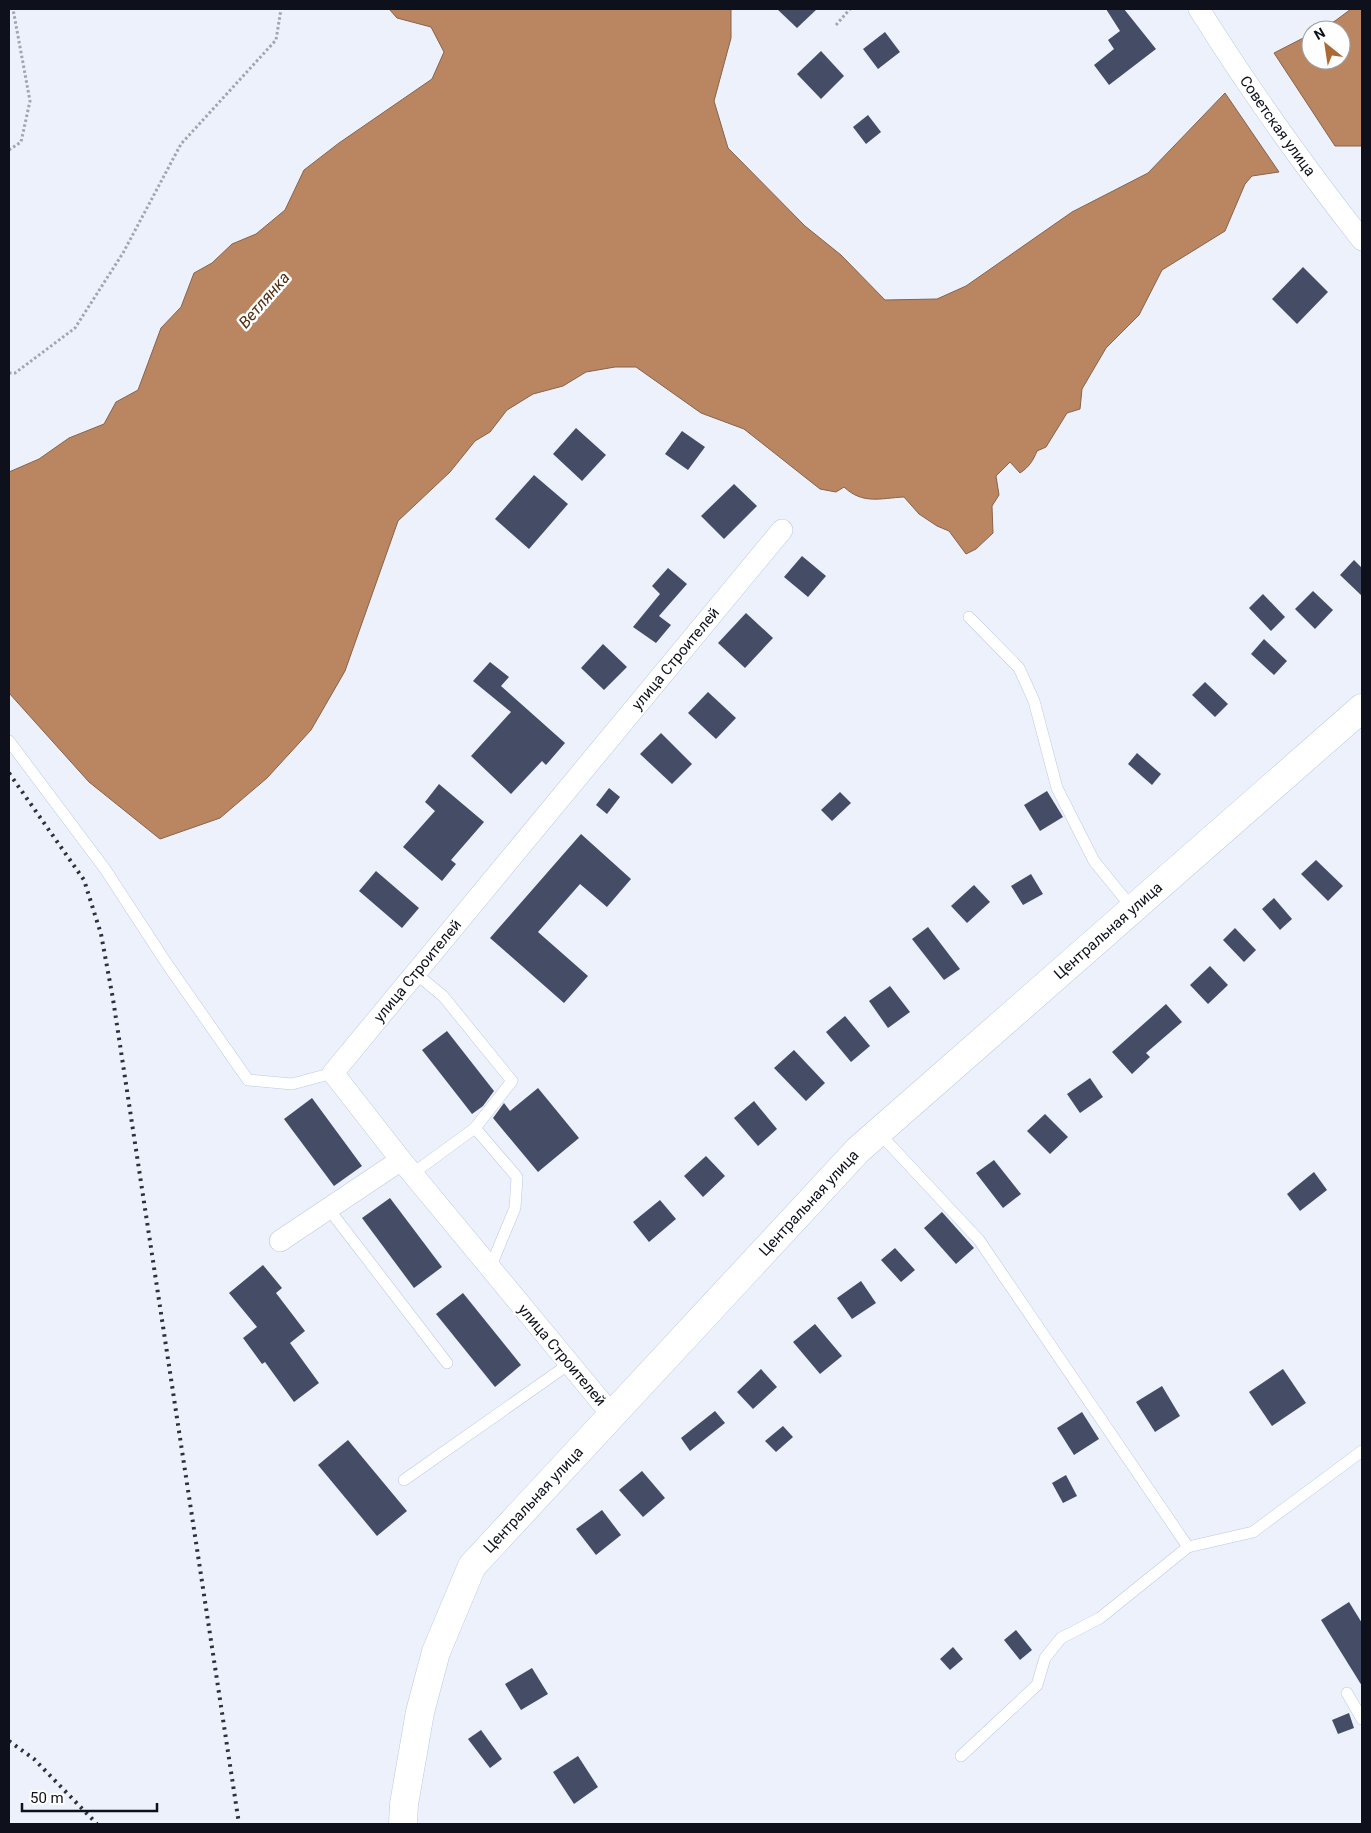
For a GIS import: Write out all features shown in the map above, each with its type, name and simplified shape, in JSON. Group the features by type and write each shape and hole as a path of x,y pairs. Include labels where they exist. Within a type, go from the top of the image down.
{"main road":[{"name":"Центральная улица","path":"403,1814 420,1712 436,1652 472,1566 858,1150 1362,708"}],"street":[{"name":"Советская улица","path":"1199,9 1228,56 1319,185 1362,240"},
{"name":"улица Строителей","path":"612,1415 407,1167 333,1073 782,530"},
{"path":"280,1241 328,1208 407,1167"}],"lane":[{"path":"969,618 1019,668 1034,700 1057,788 1094,861 1133,909"},
{"path":"9,741 105,869 194,1003 248,1080 292,1084 333,1073"},
{"path":"407,1167 475,1128 512,1081 442,996 415,973"},
{"path":"475,1128 516,1177 516,1208 490,1268"},
{"path":"878,1132 979,1240 1188,1547"},
{"path":"328,1208 447,1363"},
{"path":"404,1480 569,1364"},
{"path":"961,1756 1037,1685 1045,1658 1061,1638 1100,1618 1188,1547 1253,1532 1362,1451"},
{"path":"1347,1693 1362,1719"}],"path":[{"path":"9,150 21,142 30,101 13,9"},
{"path":"9,373 15,373 75,328 123,253 181,144 276,40 281,9"},
{"path":"836,25 850,9"}],"water":[{"name":"Ветлянка","path":"389,9 731,9 731,38 714,101 728,148 805,226 841,255 885,300 937,299 966,286 1072,212 1148,173 1225,93 1279,172 1252,176 1245,184 1225,231 1162,270 1139,315 1106,348 1082,389 1080,409 1067,413 1046,447 1037,451 1030,464 1023,471 1020,473 1010,462 996,476 999,495 992,506 993,533 976,549 966,554 949,531 937,526 919,514 904,497 872,499 851,493 844,487 836,492 820,489 744,429 701,413 636,367 615,367 586,372 563,386 533,394 507,410 490,432 475,441 450,472 398,521 345,671 311,730 267,778 220,818 160,839 89,782 9,693 9,472 39,459 69,438 104,424 116,402 138,390 161,328 181,307 194,273 212,263 232,244 256,234 285,210 304,170 339,143 432,79 444,52 431,27 397,18"},
{"path":"1351,9 1362,9 1362,146 1335,146 1274,53 1301,39 1301,70 1351,70 1351,20 1336,20"}],"building":[{"path":"777,9 817,9 797,28"},
{"path":"1106,9 1124,9 1156,49 1109,85 1094,65 1114,49 1108,40 1120,31"},
{"path":"885,32 900,52 878,69 863,49"},
{"path":"821,51 844,76 821,99 797,74"},
{"path":"868,115 881,132 866,144 853,127"},
{"path":"1303,267 1328,292 1297,324 1272,299"},
{"path":"576,428 606,455 582,481 553,454"},
{"path":"682,431 705,447 688,470 665,454"},
{"path":"534,475 568,504 529,549 495,519"},
{"path":"734,484 757,506 724,539 701,516"},
{"path":"802,556 826,576 808,597 784,577"},
{"path":"1354,560 1362,568 1362,596 1340,575"},
{"path":"668,568 687,584 659,616 671,625 656,643 633,627 660,594 652,586"},
{"path":"1313,591 1333,610 1315,629 1295,609"},
{"path":"1263,594 1285,617 1271,631 1249,608"},
{"path":"746,613 773,638 745,668 718,643"},
{"path":"1264,639 1287,661 1274,675 1251,654"},
{"path":"603,644 627,667 604,690 581,668"},
{"path":"490,662 509,677 501,686 565,743 546,765 542,761 511,794 471,756 511,712 473,681"},
{"path":"1205,682 1228,704 1215,717 1192,695"},
{"path":"708,692 736,718 716,739 688,713"},
{"path":"661,733 692,764 672,784 640,754"},
{"path":"1137,753 1161,774 1152,785 1128,764"},
{"path":"439,784 484,822 451,860 456,864 442,881 403,847 435,811 425,802"},
{"path":"609,788 620,797 607,814 596,805"},
{"path":"1047,791 1063,817 1040,831 1024,805"},
{"path":"840,792 851,803 832,821 821,810"},
{"path":"581,834 631,879 607,907 580,884 538,932 588,976 564,1003 490,938"},
{"path":"1316,860 1343,886 1328,901 1301,874"},
{"path":"376,871 419,908 402,928 359,891"},
{"path":"1031,874 1043,894 1023,905 1011,886"},
{"path":"974,885 990,902 967,923 951,906"},
{"path":"1274,898 1292,919 1280,930 1262,909"},
{"path":"928,927 960,969 944,980 912,939"},
{"path":"1235,928 1256,950 1244,962 1223,940"},
{"path":"1210,966 1228,985 1208,1004 1190,985"},
{"path":"890,986 910,1012 888,1028 869,1001"},
{"path":"1166,1004 1182,1022 1146,1053 1150,1057 1132,1074 1112,1052"},
{"path":"845,1016 870,1046 851,1062 826,1032"},
{"path":"447,1031 494,1091 483,1106 472,1114 422,1050"},
{"path":"794,1050 825,1083 806,1101 774,1068"},
{"path":"1090,1078 1103,1097 1080,1113 1067,1094"},
{"path":"538,1088 579,1138 538,1172 493,1118 504,1103 510,1111"},
{"path":"312,1098 362,1166 334,1186 284,1119"},
{"path":"754,1101 777,1129 758,1146 734,1118"},
{"path":"1045,1114 1068,1137 1050,1154 1027,1131"},
{"path":"706,1156 725,1176 703,1197 684,1176"},
{"path":"994,1160 1021,1194 1003,1208 976,1173"},
{"path":"1314,1172 1327,1190 1300,1211 1287,1194"},
{"path":"390,1198 442,1267 414,1288 362,1218"},
{"path":"660,1200 676,1219 649,1242 633,1222"},
{"path":"942,1212 974,1248 956,1264 924,1228"},
{"path":"895,1248 915,1270 901,1282 881,1260"},
{"path":"263,1265 282,1288 276,1293 305,1331 290,1343 319,1383 294,1402 265,1362 262,1364 243,1338 257,1327 229,1293"},
{"path":"861,1281 876,1303 852,1319 837,1298"},
{"path":"463,1293 521,1365 495,1387 436,1314"},
{"path":"815,1324 842,1356 820,1374 793,1342"},
{"path":"761,1369 777,1387 753,1409 737,1392"},
{"path":"1283,1369 1306,1403 1272,1426 1249,1392"},
{"path":"1162,1386 1180,1416 1155,1432 1136,1402"},
{"path":"715,1411 725,1423 690,1451 681,1438"},
{"path":"1082,1412 1099,1439 1074,1455 1057,1428"},
{"path":"783,1426 793,1437 776,1452 765,1441"},
{"path":"348,1440 407,1511 377,1536 318,1465"},
{"path":"642,1471 665,1498 643,1517 619,1490"},
{"path":"1066,1475 1077,1496 1063,1503 1052,1483"},
{"path":"602,1510 621,1535 596,1555 576,1529"},
{"path":"1349,1602 1362,1623 1362,1686 1321,1620"},
{"path":"1016,1630 1032,1650 1020,1660 1004,1640"},
{"path":"953,1647 963,1659 950,1670 940,1659"},
{"path":"532,1668 548,1694 521,1710 505,1684"},
{"path":"1349,1713 1354,1728 1338,1734 1332,1720"},
{"path":"481,1730 502,1759 490,1768 468,1739"},
{"path":"578,1756 598,1787 574,1804 553,1772"}],"railway":[{"path":"9,773 84,880 101,934 113,999 239,1824"},
{"path":"9,1741 34,1759 97,1824"}]}
